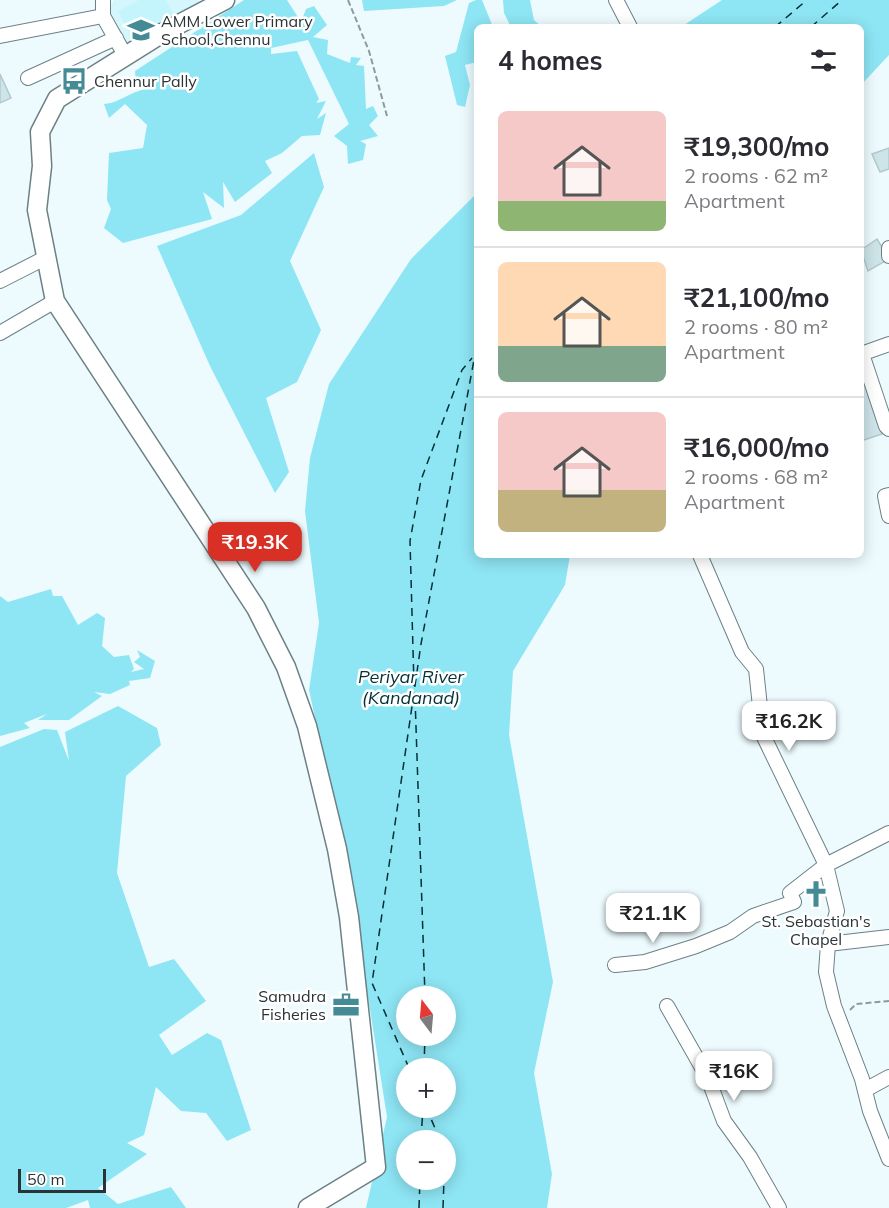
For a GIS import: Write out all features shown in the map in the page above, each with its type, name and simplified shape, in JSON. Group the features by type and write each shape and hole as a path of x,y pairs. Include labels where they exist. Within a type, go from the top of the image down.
{"street":[{"path":"103,0 103,16 126,57"},
{"path":"225,0 164,32 57,99 40,132 42,166 37,210 55,301 81,336 99,369 256,608 286,667 307,726 337,849 349,917 376,1167 308,1208"},
{"path":"616,0 628,24"},
{"path":"0,36 103,16"},
{"path":"28,78 116,38"},
{"path":"889,248 889,256"},
{"path":"0,281 47,257"},
{"path":"0,333 55,301"},
{"path":"864,353 889,344"},
{"path":"864,363 889,429"},
{"path":"889,495 885,496 889,516"},
{"path":"701,558 742,652 756,669 764,735 826,865 837,911 828,944 826,972 870,1111 889,1159"},
{"path":"615,965 645,962 696,946 730,932 753,916 794,902 790,893 826,865 889,833"},
{"path":"828,944 889,937"},
{"path":"667,1006 708,1078 724,1121 750,1157 779,1208"},
{"path":"865,1090 889,1077"}],"path":[{"path":"348,0 369,51 387,116"},
{"path":"840,1021 856,1004 889,1001"}],"shaded area":[{"name":"AMM Lower Primary School,Chennu","path":"114,0 198,0 202,7 130,49 108,11"},
{"path":"139,0 166,0 174,16 133,40 118,11"}],"water":[{"path":"244,0 287,0 301,22 306,9 314,6 327,25 313,37 328,40 327,54 350,63 351,57 361,58 356,65 364,66 366,109 373,106 378,116 369,125 378,136 360,141 366,144 363,160 348,164 347,146 334,136 349,124 308,40 271,48 271,54 297,51 319,99 316,103 326,101 317,119 326,113 320,135 302,136 282,153 265,161 272,173 235,202 223,182 224,208 203,192 212,219 123,243 104,228 111,209 107,200 109,153 143,148 147,125 125,104 109,118 104,104 115,102 146,89 136,84 135,71"},
{"path":"362,0 457,0 444,6 364,11"},
{"path":"482,0 492,24 474,24 474,63 465,65 470,85 465,107 457,105 445,56 456,52 469,3"},
{"path":"503,0 530,0 534,20 539,24 510,24 504,13"},
{"path":"722,0 889,0 889,55 864,82 864,24 686,24"},
{"path":"314,153 324,187 290,261 321,330 297,382 266,398 289,472 275,493 210,366 157,246 241,215"},
{"name":"Periyar River (Kandanad)","path":"474,196 474,558 570,558 565,585 513,671 509,735 553,982 534,1073 552,1174 547,1208 366,1208 387,1117 348,870 309,690 319,623 305,511 310,458 329,384 411,259"},
{"path":"51,589 53,596 62,596 78,625 97,613 105,618 102,646 114,657 129,655 134,669 131,672 144,669 134,662 140,657 137,650 155,661 150,678 129,681 130,685 110,694 94,692 102,696 69,720 38,720 47,714 24,723 30,728 0,736 0,596 8,602"},
{"path":"118,706 157,728 161,745 126,776 117,873 149,967 174,959 206,1001 159,1035 172,1055 207,1033 221,1040 251,1130 227,1141 206,1113 181,1111 156,1087 144,1135 127,1143 147,1154 98,1188 118,1204 171,1187 186,1208 90,1208 88,1200 66,1208 0,1208 0,747 44,729 57,730 69,761 65,732"}],"building":[{"path":"0,74 11,98 0,103"},
{"path":"889,148 889,169 880,172 872,154"},
{"path":"877,239 889,259 868,271 864,259 864,248"},
{"path":"864,379 882,434 864,440"}],"ferry route":[{"path":"779,24 807,0"},
{"path":"814,24 842,0"},
{"path":"414,686 410,541 421,480 462,370 472,358"},
{"path":"405,1058 372,983 421,644 474,360"},
{"path":"415,697 425,986"},
{"path":"424,1058 425,1046"},
{"path":"422,1118 422,1130"},
{"path":"431,1118 436,1130"},
{"path":"419,1208 420,1190"},
{"path":"443,1208 444,1190"}],"place":[{"name":"AMM Lower Primary School,Chennu","path":"141,30"},
{"name":"Chennur Pally","path":"74,81"},
{"name":"St. Sebastian's Chapel","path":"816,894"},
{"name":"Samudra Fisheries","path":"346,1005"}]}
